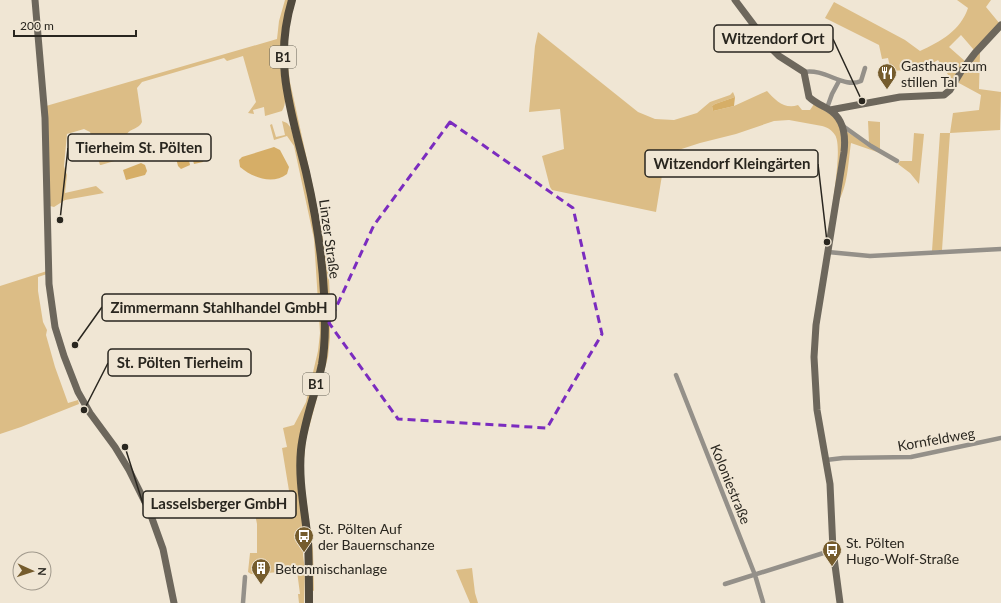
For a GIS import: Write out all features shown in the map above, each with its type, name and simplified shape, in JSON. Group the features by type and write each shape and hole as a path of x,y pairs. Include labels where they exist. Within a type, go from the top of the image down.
{"main road":[{"name":"Linzer Straße","path":"292,0 284,31 283,70 314,211 322,268 325,304 322,361 304,429 300,458 300,483 308,552 309,603"}],"street":[{"path":"35,0 45,118 50,291 52,312 59,342 78,392 90,413 115,447 129,470 149,510 163,549 174,603"},
{"path":"735,0 771,48 779,56 804,72 828,75 839,81 859,83 863,79 865,68"},
{"path":"828,109 900,97 944,95 953,86 962,70 975,53 1001,25"},
{"path":"804,72 809,97 838,117 843,126 845,137 816,325 814,357 817,410 830,484 833,550 840,603"},
{"path":"828,109 832,94 839,81"},
{"path":"843,126 871,146 897,161"},
{"path":"828,252 870,256 1001,249"},
{"name":"Koloniestraße","path":"676,375 755,575 762,602"},
{"name":"Kornfeldweg","path":"826,460 844,458 912,457 1001,438"},
{"path":"725,584 833,550"},
{"path":"243,603 245,577"}],"highlighted area":[{"path":"450,122 573,208 602,334 547,428 398,419 329,323 374,225"}],"shaded area":[{"path":"285,0 290,0 281,56 281,74 285,98 282,111 265,116 264,107 253,110 254,114 248,113 256,102 243,56 227,61 224,58 142,82 137,88 142,122 139,126 127,134 126,140 129,151 128,157 100,165 90,132 84,129 67,134 64,166 67,175 65,193 96,186 104,193 65,200 54,207 50,206 46,106 277,39 279,21"},
{"path":"957,0 991,0 986,7 1000,24 974,50 961,35 949,47 966,62 953,82 938,60 922,69 891,71 888,58 882,59 879,45 825,18 834,2 905,40 920,51 935,44 955,29 960,23 968,8"},
{"path":"289,29 287,58 290,82 324,244 330,299 330,337 328,357 306,439 304,459 304,482 313,549 314,591 312,590 302,458 327,318 295,114 286,70"},
{"path":"538,32 638,112 655,119 674,120 697,113 710,102 730,95 733,92 735,97 715,104 712,106 713,111 734,106 767,91 773,98 781,103 789,106 798,105 802,110 810,110 814,104 836,118 843,137 833,204 838,158 838,148 835,135 831,130 824,126 789,120 774,121 736,134 700,143 663,155 664,163 656,212 552,190 542,156 564,149 560,109 529,112 535,46"},
{"path":"979,52 979,89 1001,92 1000,130 950,133 953,113 979,110 981,95 957,82"},
{"path":"735,97 734,106 713,111 712,106 715,104"},
{"path":"282,121 287,123 291,128 306,185 321,274 321,354 303,424 304,603 299,603 298,594 300,594 297,571 251,574 248,572 250,553 257,553 257,524 255,514 292,509 282,448 287,447 283,428 294,425 306,402 318,351 320,333 314,239 294,146 287,136 274,140 270,125 272,124 276,137 285,135"},
{"path":"868,121 880,122 880,150 869,143"},
{"path":"846,131 880,153 851,143 845,183 841,197 837,204"},
{"path":"914,133 924,134 919,184 910,173 898,164 900,161 912,161"},
{"path":"940,133 950,133 942,250 932,251"},
{"path":"199,146 202,148 204,160 203,162 194,164 190,150"},
{"path":"274,147 280,150 289,167 287,174 276,179 269,180 257,177 240,167 239,160 242,157"},
{"path":"184,150 187,152 190,165 181,169 178,166 175,154"},
{"path":"141,163 145,165 147,171 145,175 126,180 123,170"},
{"path":"47,271 47,274 38,277 38,291 43,322 47,330 46,335 55,367 68,403 78,400 79,404 0,434 0,286"},
{"path":"472,568 475,593 478,603 470,603 456,570"}],"place":[{"name":"Gasthaus zum stillen Tal","path":"887,90"},
{"name":"Witzendorf Ort","path":"862,101"},
{"name":"Tierheim St. Pölten","path":"60,220"},
{"name":"Witzendorf Kleingärten","path":"827,242"},
{"name":"Zimmermann Stahlhandel GmbH","path":"75,345"},
{"name":"St. Pölten Tierheim","path":"84,410"},
{"name":"Lasselsberger GmbH","path":"125,447"},
{"name":"St. Pölten Auf der Bauernschanze","path":"304,553"},
{"name":"St. Pölten Hugo-Wolf-Straße","path":"832,567"},
{"name":"Betonmischanlage","path":"261,585"}]}
